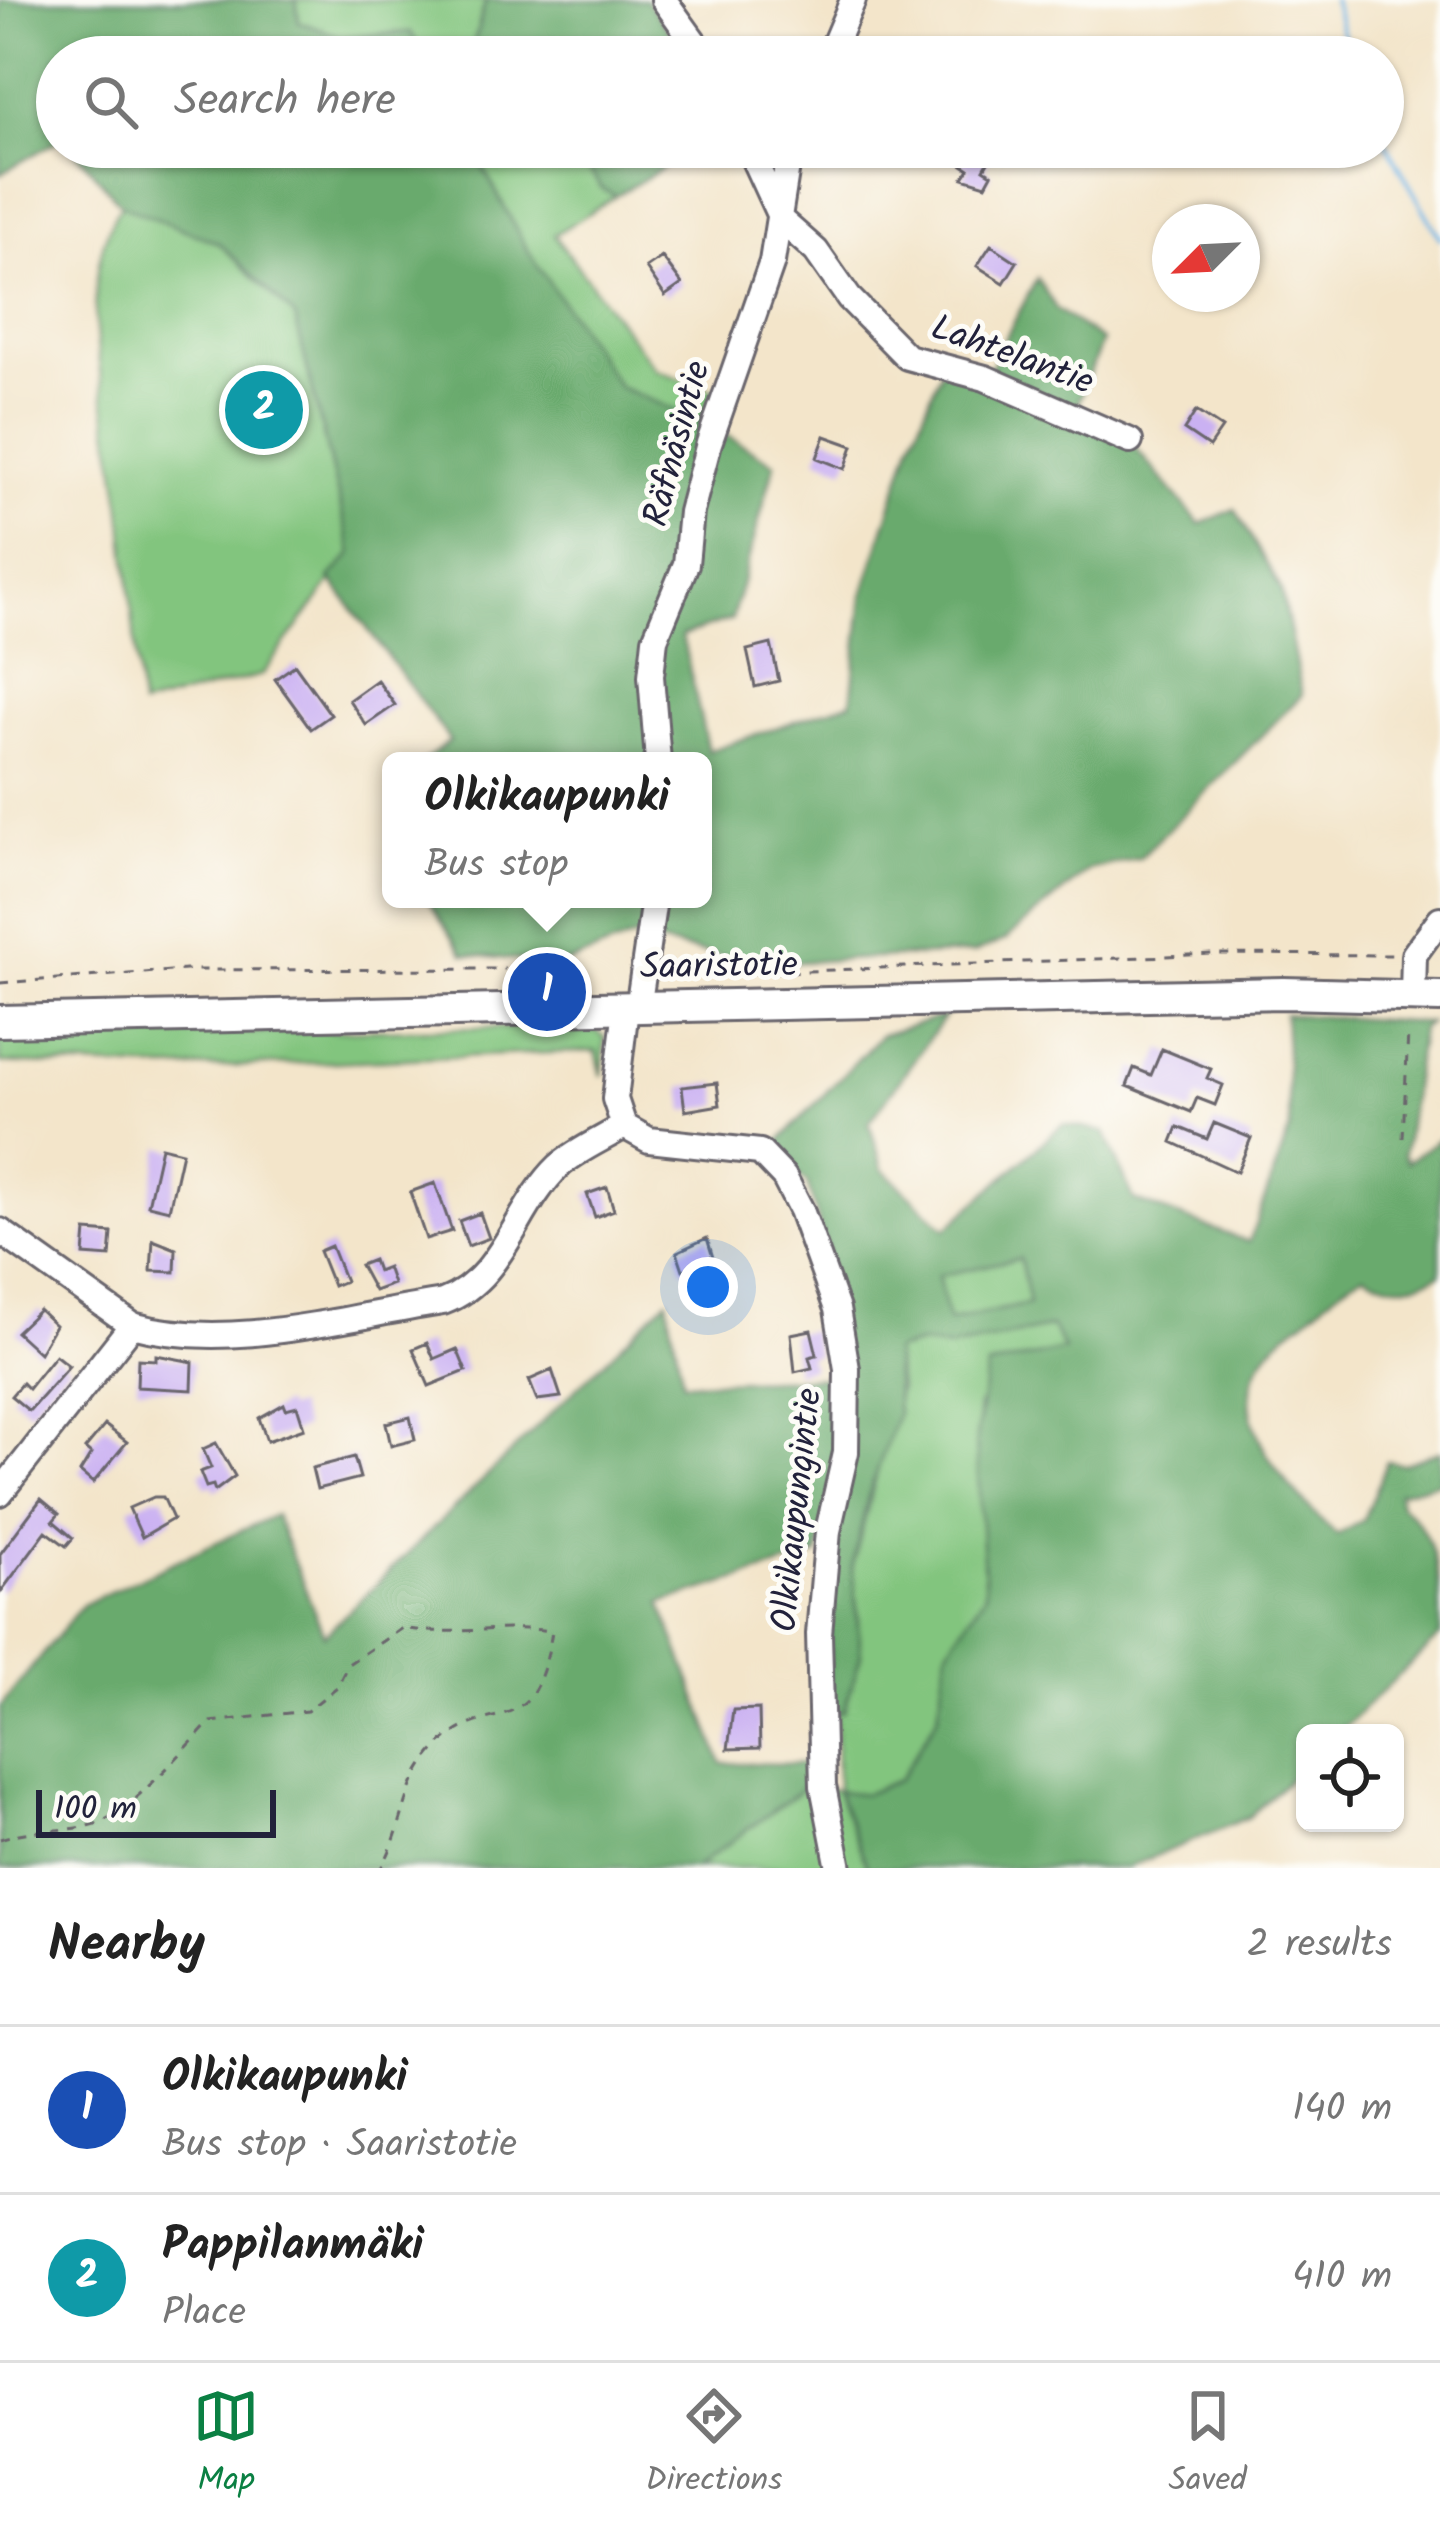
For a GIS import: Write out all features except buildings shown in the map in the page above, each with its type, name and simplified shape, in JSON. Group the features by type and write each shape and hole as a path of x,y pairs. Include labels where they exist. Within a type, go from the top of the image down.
{"main road":[{"name":"Saaristotie","path":"0,1022 1262,994 1426,997"}],"street":[{"path":"664,0 690,36"},
{"path":"838,36 853,0"},
{"path":"758,168 782,221"},
{"name":"Räfnäsintie","path":"657,752 651,676 655,639 686,564 691,512 709,442 782,221 785,168"},
{"name":"Lahtelantie","path":"782,221 816,251 848,298 907,357 985,378 1130,441"},
{"path":"0,1231 132,1325 225,1334 458,1296 491,1266 557,1168 624,1126 615,1099 653,908"},
{"path":"1426,997 1414,956 1440,919"},
{"name":"Olkikaupungintie","path":"624,1126 650,1139 760,1152 794,1191 837,1309 849,1413 824,1564 819,1634 823,1786 838,1868"},
{"path":"0,1493 132,1325"}],"path":[{"path":"645,957 737,974 1214,954 1414,956"},
{"path":"0,983 185,970 506,969"},
{"path":"1403,1138 1408,1032"},
{"path":"0,1839 32,1828 88,1827 122,1814 137,1791 161,1775 210,1722 307,1711 337,1687 348,1664 402,1628 442,1635 506,1625 553,1631 541,1684 529,1703 459,1727 428,1757 381,1868"}],"green space":[{"path":"0,0 296,0 299,22 339,36 36,36 36,153 0,174"},
{"path":"296,0 486,0 476,36 412,36 410,32 339,36 299,22"},
{"path":"486,0 646,0 673,36 476,36"},
{"path":"411,32 413,36 356,36"},
{"path":"90,168 483,168 528,251 619,387 701,421 775,463 732,619 682,636 708,751 851,702 863,595 911,444 942,368 985,377 1037,278 1057,310 1102,341 1073,416 1130,441 1200,524 1235,509 1281,589 1302,695 1140,858 1089,870 1005,940 974,953 800,962 720,956 634,938 561,965 464,954 433,908 712,908 712,752 436,752 450,741 330,578 352,554 295,317 219,243 121,205"},
{"path":"483,168 588,168 602,188 616,196 554,235 656,370 716,391 701,421 619,388 528,251"},
{"path":"588,168 663,168 616,196 602,189"},
{"path":"121,205 219,243 295,317 352,554 262,675 141,707 121,505 96,337 98,266"},
{"path":"1284,1014 1429,1023 1421,1029 1404,1155 1407,1162 1440,1138 1440,1274 1402,1285 1364,1274 1346,1284 1269,1350 1254,1378 1250,1405 1271,1460 1337,1535 1363,1520 1387,1461 1403,1464 1440,1451 1440,1482 1398,1493 1400,1505 1423,1531 1435,1562 1440,1636 1347,1724 1296,1724 1296,1773 1249,1817 1127,1868 868,1868 837,1791 865,1794 899,1780 938,1716 948,1649 985,1594 976,1438 987,1367 1064,1350 1052,1327 951,1348 921,1344 894,1351 897,1414 868,1497 852,1568 861,1655 844,1712 836,1711 829,1695 828,1577 849,1479 826,1247 807,1183 771,1150 881,1035 945,1016 869,1123 883,1169 946,1229 1063,1124 1105,1132 1134,1200 1249,1242 1290,1129","holes":["1020,1258 1029,1304 948,1321 938,1276"]},
{"path":"535,1027 597,1031 605,1037 602,1076 596,1051 169,1069 0,1063 0,1037"},
{"path":"1020,1258 1030,1304 947,1321 938,1275"},
{"path":"667,1300 683,1382 842,1377 841,1440 818,1555 661,1603 722,1763 808,1764 809,1784 695,1868 0,1868 0,1707 82,1605 275,1515 324,1635"},
{"path":"1053,1326 1064,1351 978,1405 985,1594 948,1649 938,1716 899,1780 865,1794 838,1792 868,1868 695,1868 809,1784 837,1791 836,1711 844,1711 859,1619 852,1568 899,1388 894,1351 921,1344 951,1348"}],"waterway":[{"path":"1333,0 1343,36"},
{"path":"1400,168 1440,238"}],"place":[{"name":"Pappilanmäki","path":"264,410"},
{"name":"Olkikaupunki","path":"547,992"}]}
